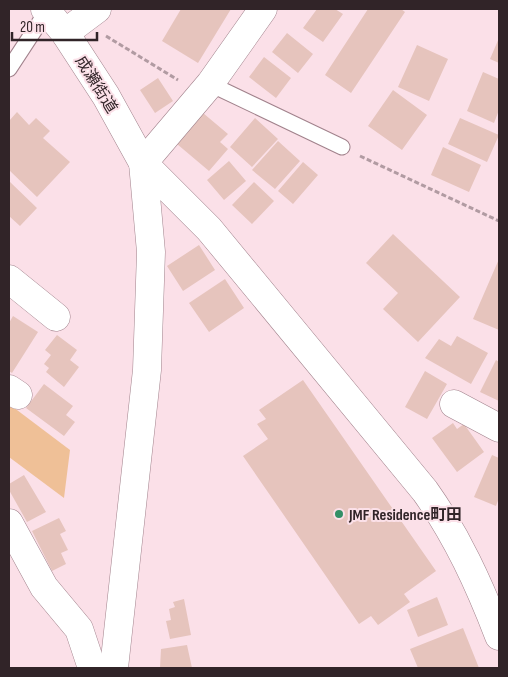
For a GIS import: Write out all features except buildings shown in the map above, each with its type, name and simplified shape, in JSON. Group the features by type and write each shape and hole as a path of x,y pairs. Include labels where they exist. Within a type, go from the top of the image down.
{"street":[{"path":"114,668 147,370 151,295 150,242 143,163 205,89 263,9"},
{"name":"成瀬街道","path":"46,10 81,21 106,96 143,163"},
{"path":"143,163 210,229 425,491 464,552 499,634"},
{"path":"9,279 56,317"},
{"path":"454,404 499,428"},
{"path":"9,523 44,588 79,629 92,668"}],"lane":[{"path":"9,69 46,10"},
{"path":"205,89 342,147"}],"path":[{"path":"81,21 205,89"},
{"path":"342,147 499,222"}],"shaded area":[{"path":"9,404 70,450 64,498 9,457"}],"place":[{"name":"JMF Residence町田","path":"339,514"}]}
